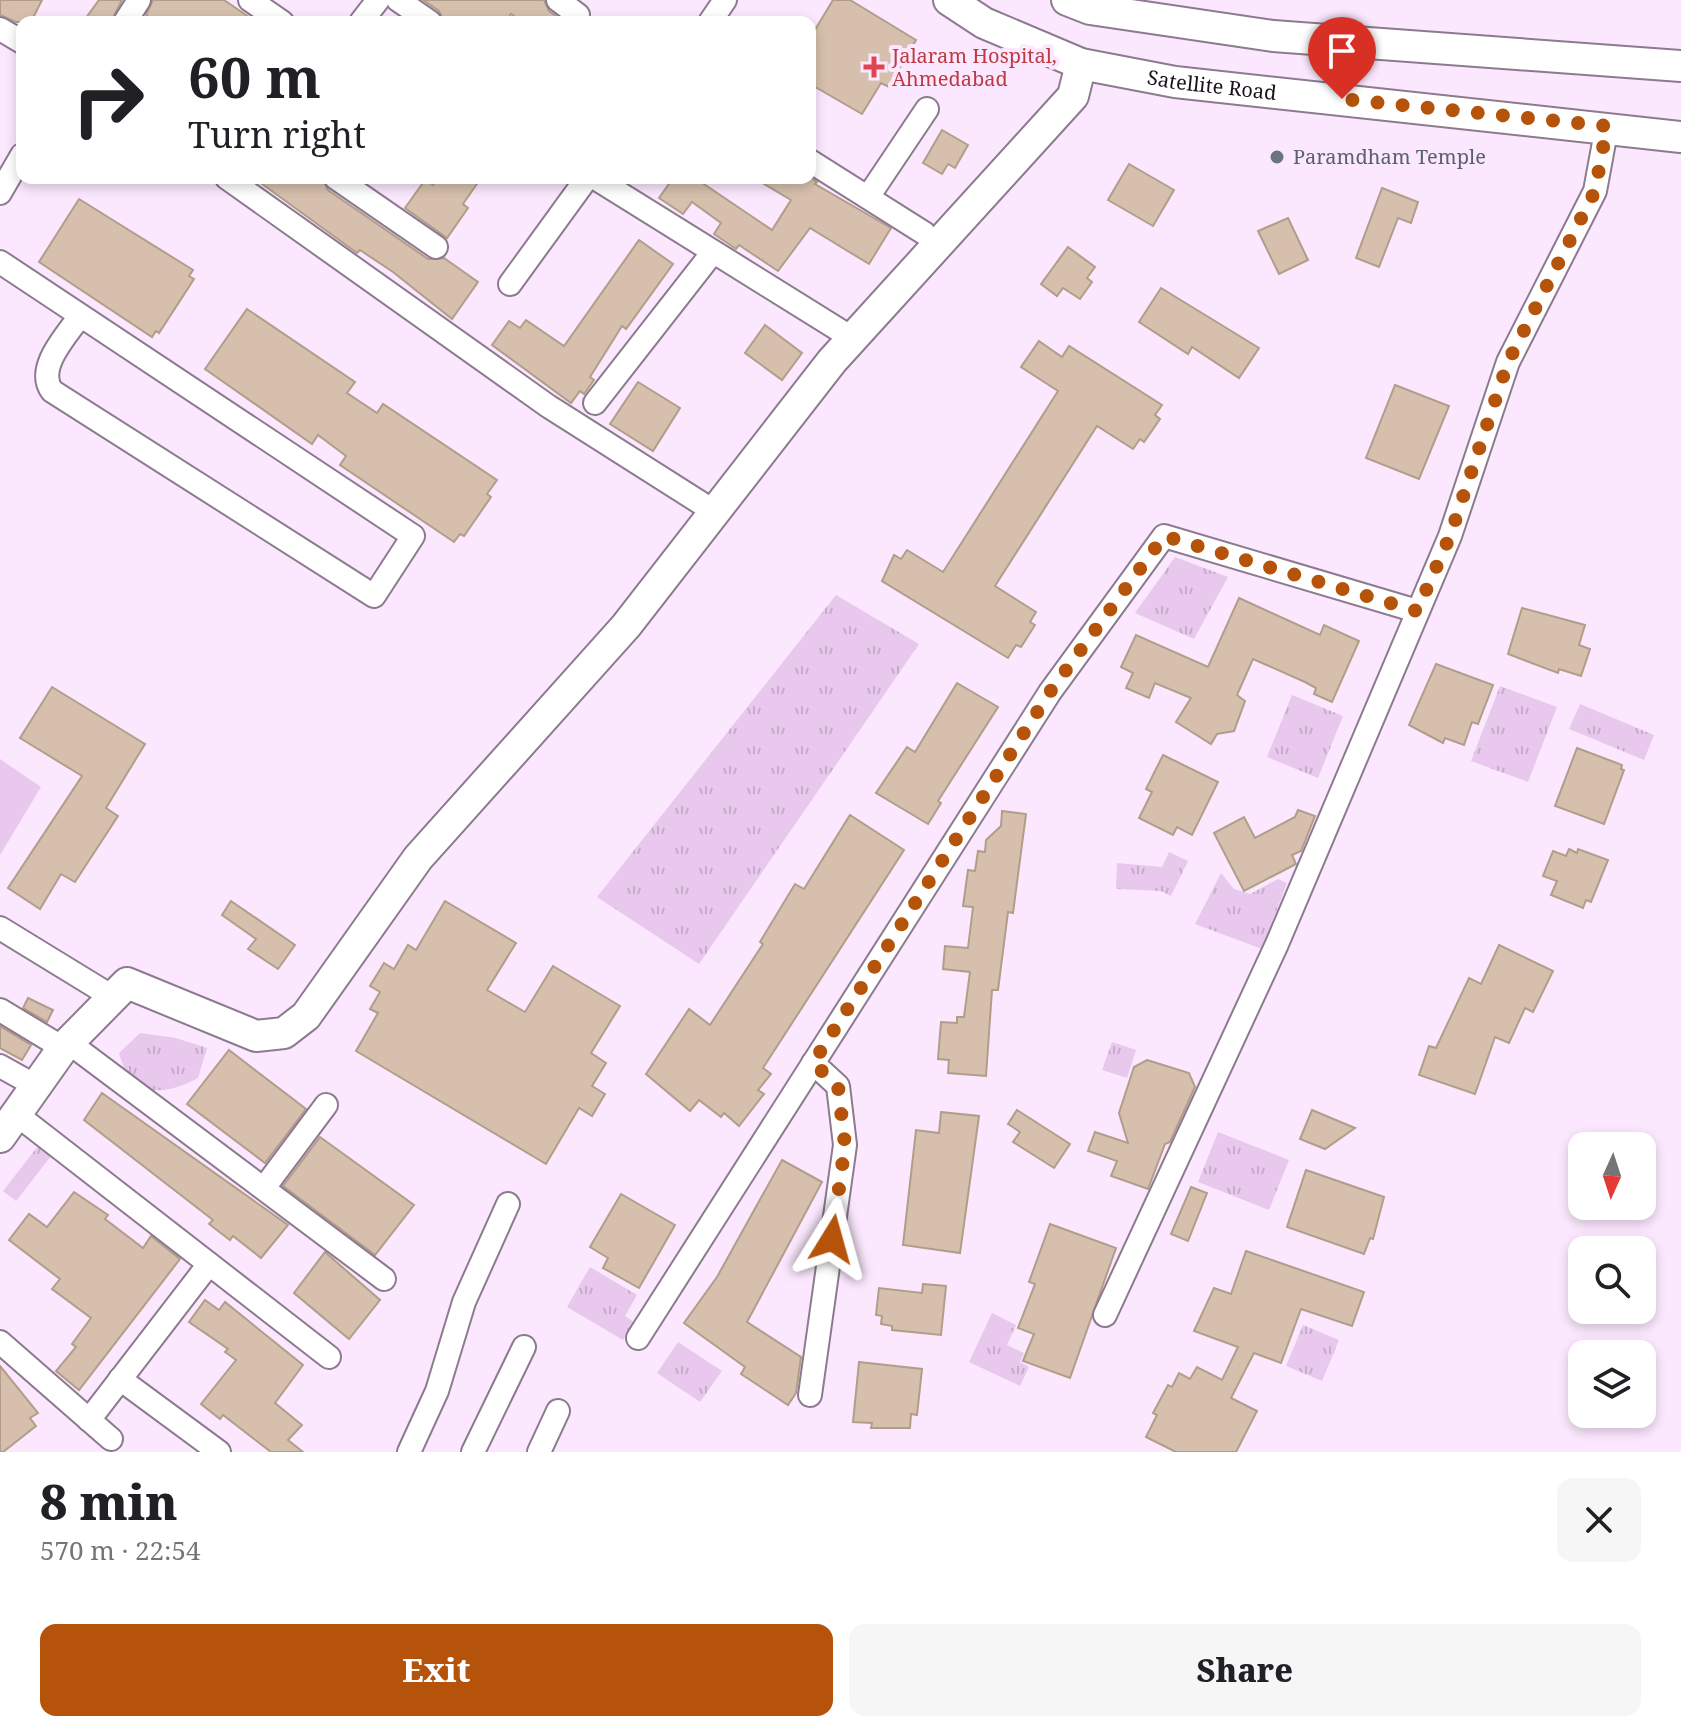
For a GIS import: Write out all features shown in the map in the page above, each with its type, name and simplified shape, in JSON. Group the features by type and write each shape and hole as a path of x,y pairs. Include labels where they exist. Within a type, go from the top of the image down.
{"street":[{"path":"250,0 273,16"},
{"path":"366,16 378,0"},
{"path":"398,0 421,16"},
{"path":"558,0 578,15"},
{"name":"Satellite Road","path":"949,0 984,23 1081,64 1175,82 1607,126 1681,137"},
{"path":"1084,3 1273,36 1681,66"},
{"path":"329,1357 209,1264 8,1125 65,1045 127,983 256,1036 284,1033 306,1016 418,858 626,626 852,338 1073,96 1081,64"},
{"path":"868,197 927,109"},
{"path":"1105,1315 1277,944 1450,536 1508,362 1595,191 1607,126"},
{"path":"0,193 16,165"},
{"path":"816,165 924,233"},
{"path":"235,184 548,406 715,512"},
{"path":"345,184 436,247"},
{"path":"510,284 583,184"},
{"path":"605,184 852,338"},
{"path":"595,403 713,252"},
{"path":"0,262 413,536 374,596 52,391 47,375 50,360 80,316"},
{"path":"638,1338 1050,692 1164,536 1417,611"},
{"path":"0,928 111,996"},
{"path":"0,1010 65,1045 384,1279"},
{"path":"810,1395 845,1145 838,1086 813,1063"},
{"path":"0,1066 36,1086"},
{"path":"264,1188 326,1105"},
{"path":"409,1452 437,1391 464,1302 508,1204"},
{"path":"89,1420 209,1264"},
{"path":"0,1342 111,1439"},
{"path":"473,1452 524,1347"},
{"path":"120,1379 219,1452"},
{"path":"539,1452 558,1411"}],"green space":[{"path":"1175,557 1228,577 1194,639 1135,613"},
{"path":"836,595 919,644 699,964 597,897"},
{"path":"1500,686 1557,707 1528,782 1471,761"},
{"path":"1292,695 1343,716 1318,778 1267,757"},
{"path":"1580,704 1654,735 1644,760 1569,729"},
{"path":"0,759 41,787 0,855"},
{"path":"1169,852 1188,861 1171,896 1161,891 1116,889 1117,863 1162,867"},
{"path":"1221,873 1234,889 1250,894 1278,879 1287,883 1262,949 1195,924"},
{"path":"140,1033 176,1038 207,1048 198,1078 160,1090 140,1086 124,1068 119,1053"},
{"path":"1112,1042 1136,1050 1127,1078 1102,1070"},
{"path":"1218,1132 1289,1160 1269,1210 1198,1182"},
{"path":"42,1141 55,1151 16,1201 3,1191"},
{"path":"590,1267 637,1295 625,1316 634,1322 623,1340 567,1307"},
{"path":"992,1313 1016,1325 1007,1345 1024,1353 1020,1362 1029,1367 1020,1386 969,1362"},
{"path":"1303,1325 1339,1340 1322,1381 1286,1366"},
{"path":"678,1342 722,1371 700,1402 657,1373"}],"building":[{"path":"0,0 42,0 34,16 16,16 16,22 0,15"},
{"path":"99,0 122,0 114,16 87,16"},
{"path":"153,0 224,0 247,16 148,16"},
{"path":"423,0 544,0 549,11 556,16 441,16"},
{"path":"833,0 850,0 916,40 889,87 881,83 862,114 816,87 816,28"},
{"path":"942,130 968,145 955,168 948,164 942,174 923,163"},
{"path":"1129,164 1174,190 1153,226 1108,200"},
{"path":"262,184 325,184 328,190 428,259 444,258 478,282 452,319 393,272 360,250 357,253"},
{"path":"422,184 477,184 463,204 468,208 447,238 405,208"},
{"path":"669,184 704,184 772,230 791,200 764,184 815,184 891,228 869,264 810,228 778,271 739,245 736,249 714,234 721,223 692,202 683,214 659,198"},
{"path":"1382,188 1418,202 1411,223 1398,218 1379,267 1356,258"},
{"path":"79,199 193,270 189,276 194,279 159,333 156,331 152,337 39,262"},
{"path":"1288,218 1308,260 1279,274 1258,231"},
{"path":"639,240 673,264 626,329 622,326 590,377 594,380 584,394 580,391 571,403 492,345 509,321 520,328 526,320 564,346"},
{"path":"1068,247 1095,267 1087,278 1092,282 1080,299 1063,288 1057,296 1041,284"},
{"path":"1161,288 1259,348 1239,378 1192,347 1188,354 1139,322"},
{"path":"247,309 355,382 347,393 377,413 383,404 497,480 487,494 491,497 464,536 460,534 454,542 340,465 346,456 318,435 312,444 205,369"},
{"path":"765,325 802,353 782,380 745,353"},
{"path":"1039,341 1062,357 1069,346 1162,405 1155,415 1160,419 1144,442 1140,439 1133,449 1097,426 995,586 1036,612 1030,622 1035,625 1021,647 1016,645 1008,658 882,581 894,555 901,559 907,550 943,572 1058,391 1021,367"},
{"path":"638,382 680,408 653,451 610,424"},
{"path":"1395,385 1449,406 1419,479 1366,458"},
{"path":"1239,598 1320,635 1324,625 1359,641 1332,702 1314,694 1316,688 1305,682 1253,659 1237,695 1245,701 1234,731 1217,734 1211,744 1176,722 1191,698 1155,683 1149,698 1126,688 1133,673 1121,667 1136,635 1208,667"},
{"path":"1522,608 1585,625 1579,645 1590,649 1581,676 1559,669 1558,673 1508,654"},
{"path":"1436,664 1493,685 1478,724 1472,722 1464,745 1445,738 1443,743 1409,725"},
{"path":"957,683 998,707 938,801 941,803 928,824 876,793 907,747 915,752"},
{"path":"52,687 145,744 106,808 118,816 75,882 61,874 40,909 8,888 82,776 20,738"},
{"path":"1577,748 1622,765 1621,769 1624,770 1604,824 1555,806"},
{"path":"1163,755 1218,782 1192,835 1177,827 1173,835 1139,818 1152,792 1146,789"},
{"path":"1298,810 1315,816 1301,851 1292,855 1296,864 1244,891 1214,833 1244,817 1255,838 1295,817"},
{"path":"1002,811 1026,814 1013,913 1008,912 998,990 992,990 986,1076 948,1073 949,1060 938,1059 941,1022 957,1023 957,1017 964,1017 970,972 943,969 945,946 968,948 973,907 963,906 968,870 975,871 978,851 985,852 986,840 1001,826"},
{"path":"850,815 904,850 763,1068 771,1074 758,1090 764,1094 739,1126 724,1113 721,1117 699,1100 690,1111 646,1074 689,1009 710,1025 763,944 760,942 795,884 804,889"},
{"path":"1569,849 1577,853 1578,849 1608,860 1591,902 1586,900 1583,908 1551,895 1557,881 1543,876 1553,851 1566,856"},
{"path":"231,901 295,945 278,969 248,949 256,939 222,915"},
{"path":"445,901 516,943 487,990 525,1012 553,966 620,1006 591,1053 606,1063 592,1086 605,1094 592,1116 579,1108 546,1164 356,1051 378,1013 370,1009 380,992 370,986 384,963 394,969 408,945 416,950"},
{"path":"1499,945 1553,971 1533,1012 1525,1008 1509,1043 1495,1037 1475,1094 1419,1075 1429,1046 1436,1048 1469,978 1481,984"},
{"path":"28,998 53,1010 47,1022 23,1008"},
{"path":"0,1026 31,1045 22,1060 0,1048"},
{"path":"229,1050 306,1109 265,1163 187,1104"},
{"path":"1147,1060 1189,1073 1195,1087 1170,1142 1165,1144 1148,1189 1111,1176 1117,1161 1088,1151 1095,1132 1128,1143 1119,1113 1134,1067"},
{"path":"102,1093 288,1225 261,1258 233,1236 230,1240 209,1224 213,1220 84,1120"},
{"path":"1017,1110 1070,1144 1054,1168 1013,1142 1020,1132 1008,1124"},
{"path":"1312,1110 1355,1128 1325,1149 1300,1139"},
{"path":"941,1112 979,1116 960,1253 903,1245 916,1130 939,1133"},
{"path":"320,1137 414,1205 375,1255 283,1186"},
{"path":"782,1160 822,1182 747,1322 801,1357 796,1393 788,1405 741,1374 745,1367 684,1323 717,1277"},
{"path":"1306,1170 1384,1197 1373,1239 1370,1238 1364,1254 1287,1227"},
{"path":"1191,1187 1207,1193 1188,1241 1171,1234"},
{"path":"74,1192 108,1215 105,1219 143,1248 151,1236 180,1259 79,1390 56,1371 76,1347 72,1344 91,1318 52,1289 60,1279 9,1240 29,1214 47,1227"},
{"path":"621,1194 675,1225 639,1288 603,1268 608,1258 590,1247"},
{"path":"1050,1224 1116,1248 1070,1378 1023,1361 1034,1334 1018,1328 1035,1284 1029,1282"},
{"path":"1246,1251 1364,1292 1352,1326 1301,1309 1281,1363 1254,1353 1231,1398 1257,1411 1236,1452 1176,1452 1146,1437 1157,1415 1153,1413 1168,1385 1172,1387 1179,1373 1190,1379 1197,1367 1222,1380 1238,1347 1194,1331 1214,1288 1231,1294"},
{"path":"325,1252 380,1300 349,1339 294,1293"},
{"path":"923,1284 946,1286 941,1335 892,1330 892,1326 881,1324 882,1316 876,1315 879,1288 922,1293"},
{"path":"205,1300 219,1310 225,1302 303,1365 275,1403 302,1425 288,1440 303,1452 271,1452 223,1415 220,1419 201,1404 236,1360 225,1352 228,1349 189,1322"},
{"path":"859,1362 922,1369 917,1415 911,1414 910,1428 871,1428 872,1423 853,1422"},
{"path":"0,1366 38,1413 30,1418 36,1426 3,1452 0,1452"}],"place":[{"name":"Jalaram Hospital, Ahmedabad","path":"874,67"},
{"name":"Paramdham Temple","path":"1277,157"}],"route":[{"path":"832,1239 845,1145 838,1086 813,1063 1050,692 1164,536 1417,611 1450,536 1508,362 1595,191 1607,126 1342,99"}]}
